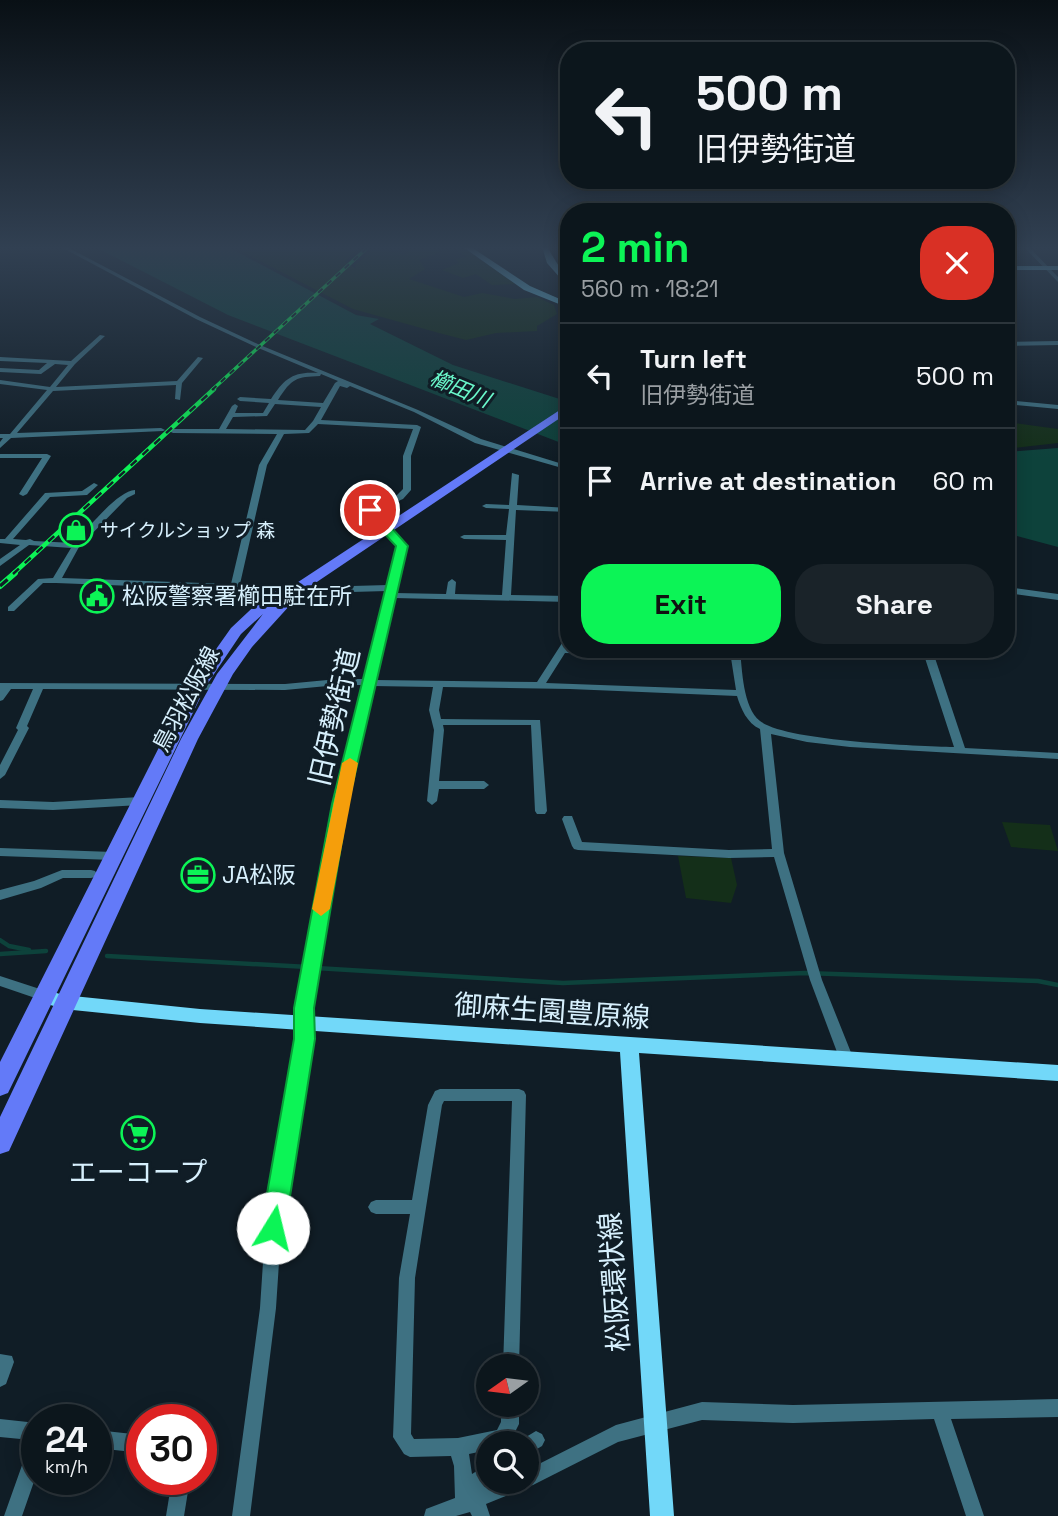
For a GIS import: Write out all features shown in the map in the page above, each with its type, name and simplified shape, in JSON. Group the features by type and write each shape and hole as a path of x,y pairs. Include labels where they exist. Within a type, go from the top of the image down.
{"main road":[{"name":"鳥羽松阪線","path":"504,445 560,404"},
{"name":"鳥羽松阪線","path":"0,1143 54,999 113,856 140,801 207,686 288,589 504,445 560,412"},
{"name":"鳥羽松阪線","path":"0,1086 54,999 207,686"},
{"name":"御麻生園豊原線","path":"54,999 306,1023 1058,1073"},
{"name":"松阪環状線","path":"629,1044 653,1423 662,1516"}],"street":[{"path":"198,318 374,393 560,465"},
{"path":"0,446 53,389 73,363 102,336"},
{"path":"1015,344 1058,343"},
{"path":"178,399 179,383 200,358"},
{"path":"0,359 73,363"},
{"path":"0,369 9,360"},
{"path":"0,369 41,372 53,362"},
{"path":"230,415 265,415 293,374 302,372 374,393"},
{"path":"0,382 53,389 179,383"},
{"path":"173,431 307,432 316,422 338,383"},
{"path":"222,431 237,403 325,405"},
{"path":"1015,406 1058,410"},
{"path":"316,422 417,426 407,456 407,490 400,498 370,509 382,525"},
{"path":"0,436 161,430"},
{"path":"235,587 263,465 282,431"},
{"path":"0,456 47,456 23,494"},
{"path":"506,598 515,475"},
{"path":"4,541 48,495 84,494 94,485"},
{"path":"56,580 76,546 124,496 132,492"},
{"path":"486,506 560,510"},
{"name":"旧伊勢街道","path":"241,1516 268,1308 274,1217 306,1023 304,1008 340,804 402,546 382,525"},
{"path":"464,537 510,538"},
{"path":"4,541 76,546"},
{"path":"0,563 30,541"},
{"path":"11,610 41,582 56,580 560,600"},
{"path":"450,597 452,582"},
{"path":"1015,591 1058,597"},
{"path":"540,685 560,653"},
{"path":"736,658 740,693 755,723 765,730 813,741 1058,756"},
{"path":"930,658 960,750"},
{"path":"0,698 4,686 285,687 370,682 740,693"},
{"path":"0,775 24,728 21,728 39,686"},
{"path":"432,801 439,722 434,710 438,686"},
{"path":"439,722 536,723 541,811"},
{"path":"765,730 778,853 816,980 847,1060"},
{"path":"433,785 484,785"},
{"path":"0,804 64,806 140,801"},
{"path":"568,819 578,846 729,854 778,853"},
{"path":"0,852 113,856"},
{"path":"0,895 37,885 62,874 91,874"},
{"path":"0,981 54,999"},
{"path":"510,1418 510,1424 502,1438 458,1447 410,1448 402,1437 407,1278 435,1105 440,1095 519,1095 511,1354"},
{"path":"376,1207 419,1207"},
{"path":"0,1362 6,1362 0,1378"},
{"path":"539,1473 616,1434 702,1410 793,1413 1058,1408"},
{"path":"940,1411 975,1516"},
{"path":"0,1428 21,1430"},
{"path":"458,1447 471,1503"},
{"path":"13,1516 21,1493"},
{"path":"433,1516 492,1494"},
{"path":"175,1516 178,1495"}],"shaded area":[{"path":"385,318 551,318 537,326 537,331 496,333 466,340"},
{"path":"1015,423 1058,429 1058,443 1015,448"},
{"path":"1002,822 1050,825 1058,851 1011,847"},
{"path":"678,856 731,858 737,885 731,903 686,898"}],"water":[{"name":"櫛田川","path":"235,318 379,319 370,324 453,365 560,399 560,443"},
{"path":"1058,448 1058,547 1015,535 1015,451"}],"waterway":[{"path":"0,940 9,946 29,950"},
{"path":"0,954 46,951"},
{"path":"107,956 308,967"},
{"path":"316,968 563,983 805,973 1038,981 1058,985"}],"railway":[{"path":"212,390 291,318"},
{"path":"13,574 214,389"},
{"path":"0,586 15,573"}],"slow traffic":[{"path":"321,909 350,763"}],"place":[{"name":"サイクルショップ 森","path":"76,530"},
{"name":"松阪警察署櫛田駐在所","path":"97,596"},
{"name":"JA松阪","path":"198,875"},
{"name":"エーコープ","path":"138,1133"}],"route":[{"path":"273,1228 305,1039 304,1008 340,804 402,546 370,510"}]}
